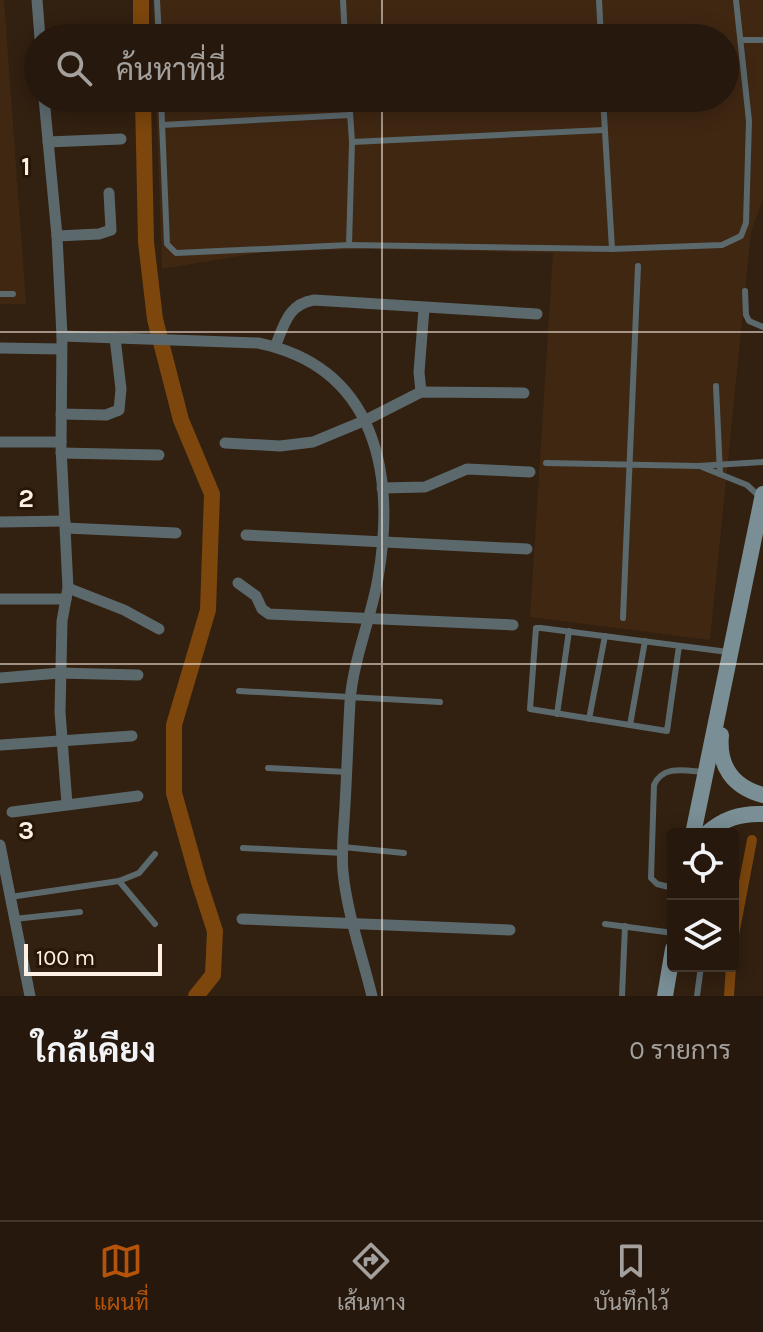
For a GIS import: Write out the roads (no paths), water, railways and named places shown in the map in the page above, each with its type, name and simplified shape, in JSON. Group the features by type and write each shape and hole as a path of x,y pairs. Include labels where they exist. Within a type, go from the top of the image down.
{"main road":[{"path":"694,828 763,496"},
{"path":"728,672 720,749 723,762 738,785 763,795"},
{"path":"714,828 726,819 744,813 763,814"},
{"path":"665,996 669,972"}],"street":[{"path":"37,0 39,24"},
{"path":"45,112 57,236 62,336 61,448 67,594 62,621 60,673 67,804"},
{"path":"48,142 121,139"},
{"path":"57,236 99,234 111,230 109,193"},
{"path":"275,347 291,310 314,300 537,314"},
{"path":"421,392 419,372 424,309"},
{"path":"62,336 258,343 275,347 323,371 347,392 366,420 379,460 382,542 379,576 351,698 343,872 372,996"},
{"path":"61,414 106,415 119,410 121,389 115,338"},
{"path":"0,348 61,349"},
{"path":"225,443 295,446 313,442 421,392 524,393"},
{"path":"0,442 159,455"},
{"path":"382,488 425,487 467,469 530,472"},
{"path":"0,522 176,533"},
{"path":"246,535 527,549"},
{"path":"238,583 256,596 262,609 269,614 513,625"},
{"path":"0,599 67,594 124,610 159,629"},
{"path":"0,678 60,673 138,675"},
{"path":"1,745 132,736"},
{"path":"12,812 138,796"},
{"path":"0,845 30,996"},
{"path":"242,919 354,926 510,930"}],"lane":[{"path":"157,0 158,24"},
{"path":"343,0 344,24"},
{"path":"599,0 600,24"},
{"path":"162,112 167,237 170,250 176,253 349,245 612,249 722,245 741,236 746,223 749,121 736,0"},
{"path":"741,40 763,40"},
{"path":"349,245 350,112"},
{"path":"603,112 612,249"},
{"path":"162,125 350,115"},
{"path":"352,142 604,130"},
{"path":"623,618 638,266"},
{"path":"745,291 749,321 763,327"},
{"path":"0,294 13,294"},
{"path":"716,386 720,474"},
{"path":"546,463 698,466 763,462"},
{"path":"698,466 747,485 763,496"},
{"path":"679,646 667,731 530,709 536,628 732,652"},
{"path":"557,714 569,631"},
{"path":"589,719 605,636"},
{"path":"630,725 645,641"},
{"path":"239,691 440,702"},
{"path":"268,768 347,772"},
{"path":"667,886 657,884 651,878 654,785 657,777 665,771 705,772"},
{"path":"243,848 404,853"},
{"path":"10,897 119,881 139,873 155,854"},
{"path":"119,881 155,924"},
{"path":"14,919 80,912"},
{"path":"605,924 667,932"},
{"path":"622,996 625,926"},
{"path":"697,996 700,972"}],"waterway":[{"path":"141,0 141,24"},
{"path":"143,112 146,242 155,319 181,420 212,494 208,610 174,725 174,793 215,931 213,975 196,996"},
{"path":"739,908 752,840"},
{"path":"729,996 731,972"}]}
